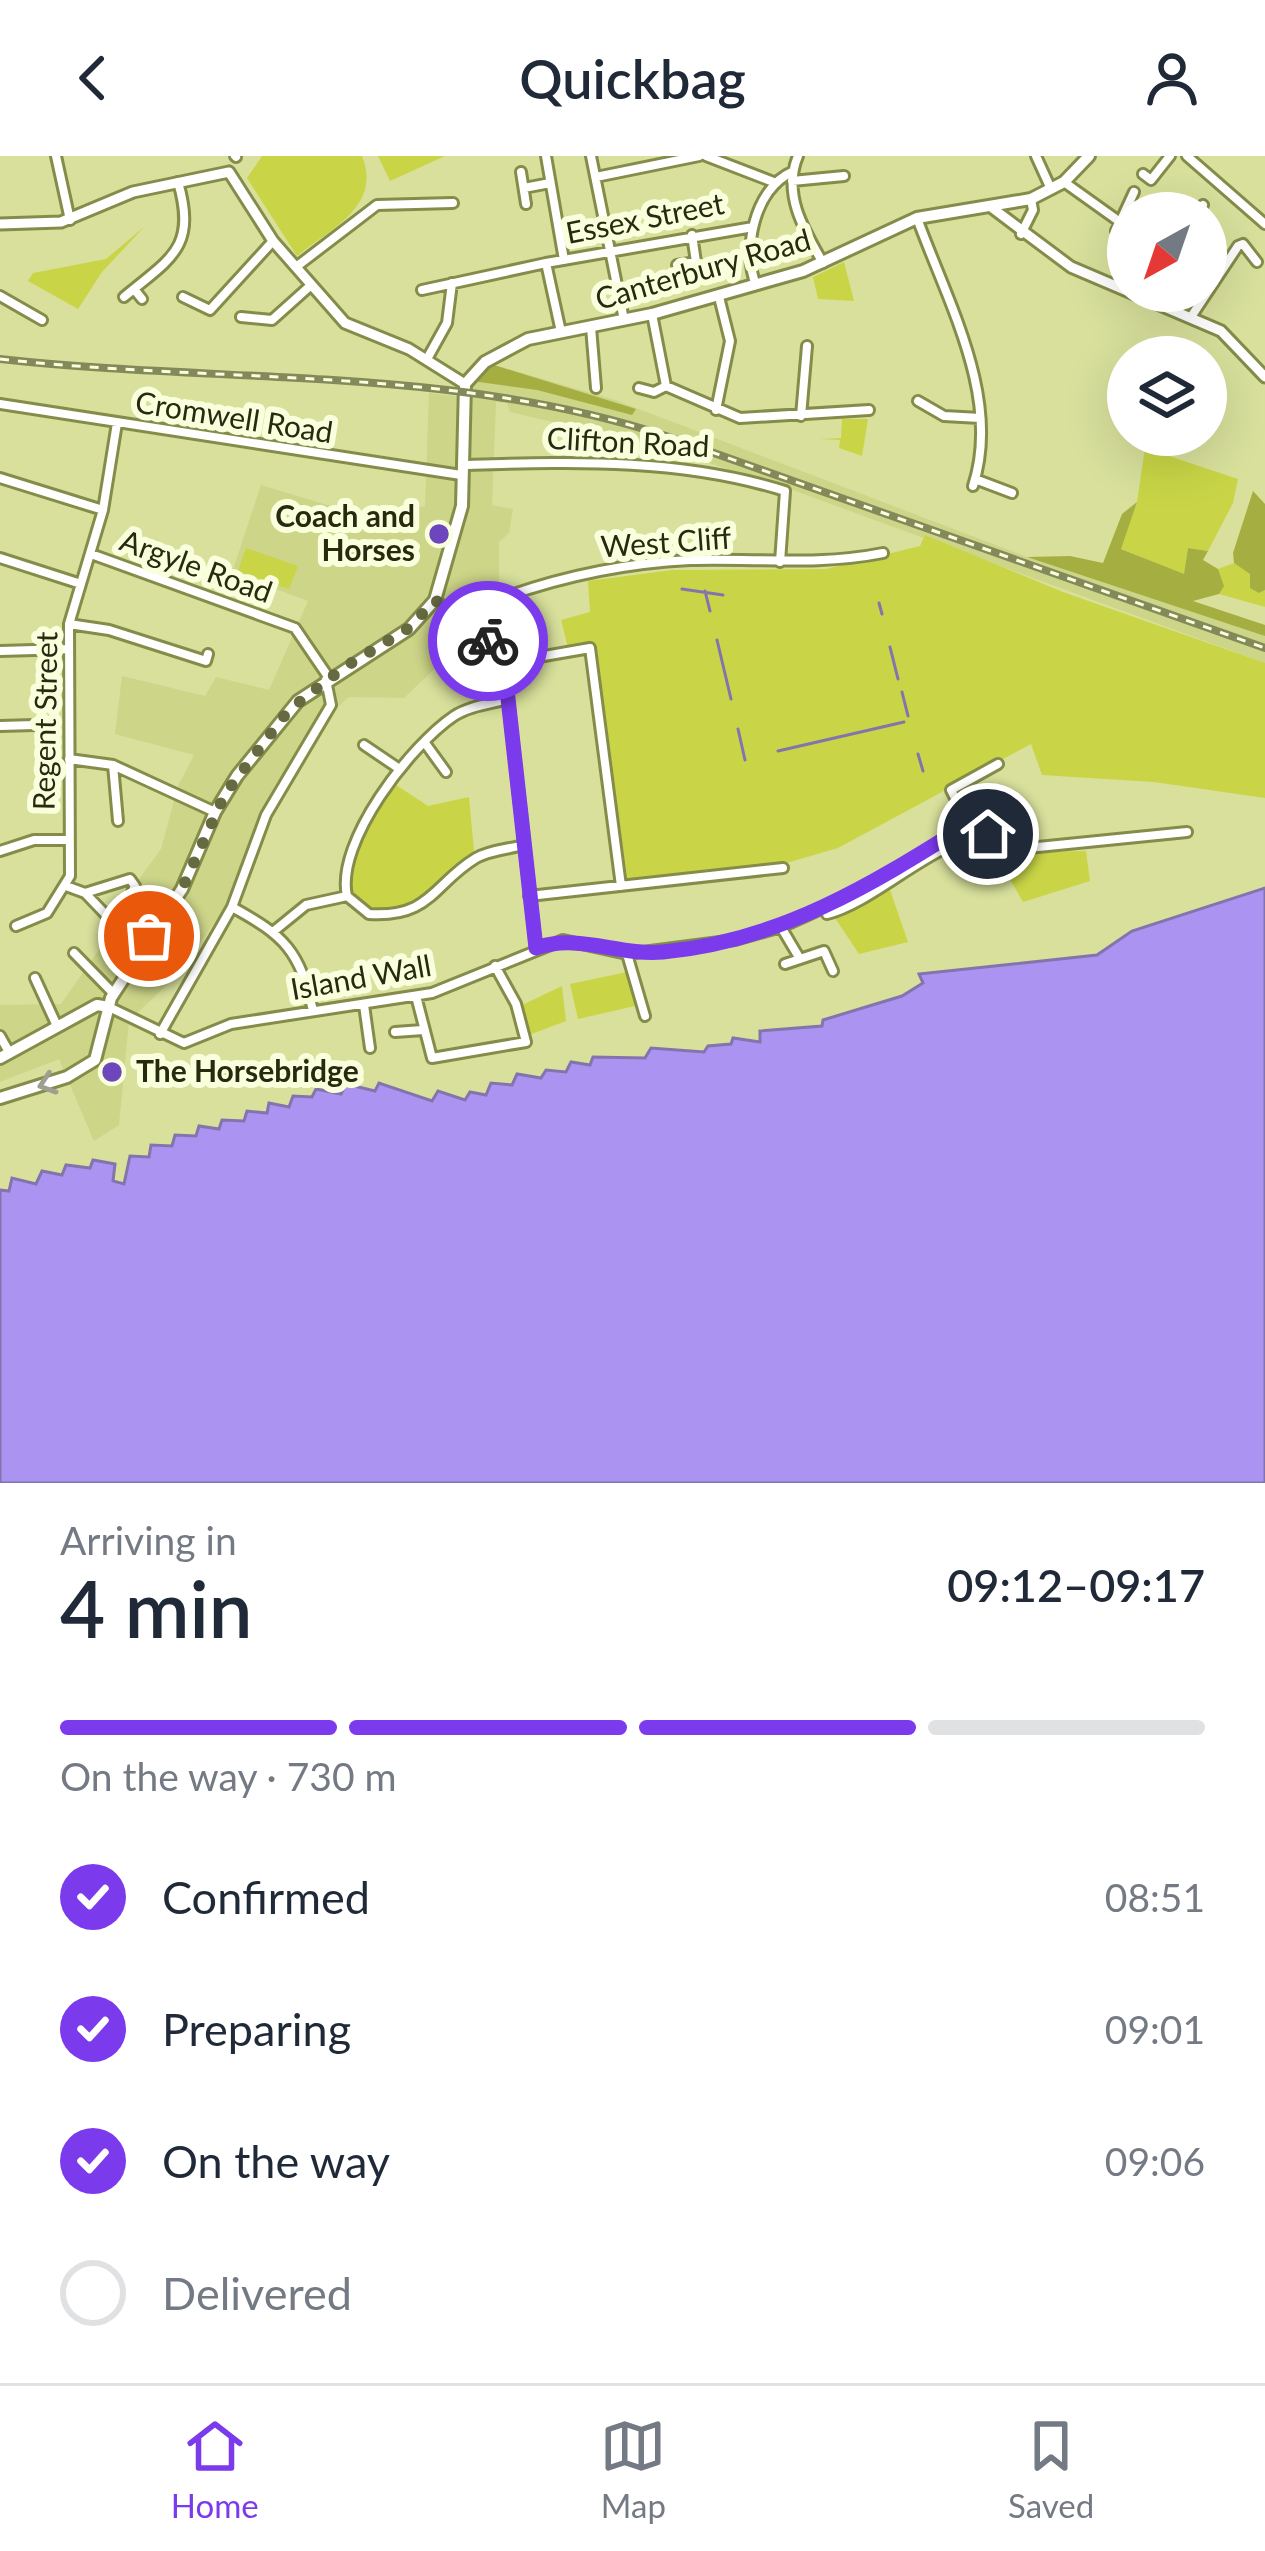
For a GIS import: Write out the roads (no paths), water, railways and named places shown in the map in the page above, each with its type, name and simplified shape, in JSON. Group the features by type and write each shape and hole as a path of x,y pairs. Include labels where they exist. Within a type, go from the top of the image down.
{"main road":[{"name":"Canterbury Road","path":"465,384 503,348 756,286 823,263 917,218 1031,199 1064,182 1089,156"},
{"path":"0,1098 92,1064 111,1000 182,889 215,812 275,727 327,679 409,628 435,600 459,524 465,384"},
{"path":"4,1055 111,1000"}],"street":[{"path":"56,156 70,220"},
{"path":"230,172 236,156"},
{"path":"546,156 564,260"},
{"path":"592,156 625,320"},
{"path":"596,176 703,156 776,183 792,177 844,176"},
{"path":"798,156 792,177 800,224 823,263"},
{"path":"1036,156 1052,190"},
{"path":"1143,174 1151,180 1170,156"},
{"path":"1187,156 1265,224"},
{"path":"0,224 70,220 133,192 230,172"},
{"path":"230,172 273,242 356,331 427,358 465,384"},
{"path":"521,172 526,204"},
{"path":"124,297 182,243 185,213 178,182"},
{"path":"1064,182 1107,217"},
{"path":"524,188 550,183"},
{"path":"756,286 746,254 753,227 776,183"},
{"path":"1021,234 1034,210 1031,199"},
{"path":"295,268 377,205 453,203"},
{"path":"991,207 1071,267 1107,281"},
{"path":"917,218 978,387 983,450 974,482 1012,493"},
{"name":"Essex Street","path":"422,290 692,234 753,227"},
{"path":"677,265 696,262 692,234"},
{"path":"183,297 210,310 273,242"},
{"path":"1191,317 1238,246 1257,262"},
{"path":"546,263 561,332"},
{"path":"427,358 446,323 452,283"},
{"path":"241,317 272,320 310,286"},
{"path":"134,289 142,299"},
{"path":"0,296 28,318 42,320"},
{"path":"716,410 730,341 719,297"},
{"path":"1180,312 1229,337 1265,377"},
{"path":"652,314 666,386"},
{"path":"591,326 596,388"},
{"path":"801,416 807,346"},
{"path":"666,386 740,418 869,410"},
{"path":"639,388 655,392 666,386"},
{"path":"918,401 944,416 980,418"},
{"name":"Cromwell Road","path":"0,404 463,470"},
{"name":"Regent Street","path":"66,886 69,624 103,510 117,423"},
{"name":"Clifton Road","path":"463,470 692,467 785,491 780,562"},
{"path":"0,478 103,510"},
{"name":"West Cliff","path":"459,615 525,588 603,570 690,560 840,562 883,553"},
{"name":"Argyle Road","path":"91,554 295,628 327,679"},
{"path":"0,558 81,584"},
{"path":"435,600 459,615 504,663 536,948"},
{"path":"69,624 109,630 206,661 208,654"},
{"path":"504,663 590,648 621,886"},
{"path":"0,651 69,650"},
{"path":"74,953 111,1000 160,1034 232,907 266,815 318,718 331,705 327,679"},
{"path":"347,896 350,854 398,768 457,714 508,699"},
{"path":"0,726 35,725"},
{"path":"15,726 15,737"},
{"path":"425,743 446,772"},
{"path":"364,746 398,768"},
{"path":"69,759 113,765 215,812"},
{"path":"998,764 951,790 968,824 988,834 1038,849 1187,832"},
{"path":"113,765 118,820"},
{"path":"978,775 986,788"},
{"name":"Island Wall","path":"160,1034 184,1043 216,1028 416,996 536,948 573,940 627,954 712,945 782,927 874,885 968,824"},
{"path":"826,914 861,902 948,843 969,836 985,840 988,834"},
{"path":"0,851 34,840 69,841"},
{"path":"347,896 369,914 404,912 436,897 479,856 524,845"},
{"path":"530,896 783,868"},
{"path":"16,926 47,913 66,886 85,893 115,918 135,886 130,879 85,893"},
{"path":"274,932 306,905 347,896"},
{"path":"232,907 274,932 299,959 313,1011"},
{"path":"782,927 800,959"},
{"path":"785,964 824,951 833,971"},
{"path":"627,954 645,1016"},
{"path":"416,996 432,1058 528,1039 495,966"},
{"path":"34,978 57,1027"},
{"path":"364,1005 370,1048"},
{"path":"395,1033 423,1030"},
{"path":"0,1036 4,1055"}],"waterway":[{"path":"682,589 723,595"},
{"path":"705,591 710,611"},
{"path":"879,603 882,614"},
{"path":"717,640 731,699"},
{"path":"890,647 898,679"},
{"path":"902,692 908,716"},
{"path":"778,751 904,722"},
{"path":"738,729 745,760"},
{"path":"918,754 923,771"}],"railway":[{"path":"0,359 419,387 585,413 666,436 1265,648"}],"place":[{"name":"Coach and Horses","path":"439,534"},
{"name":"The Horsebridge","path":"112,1072"}]}
